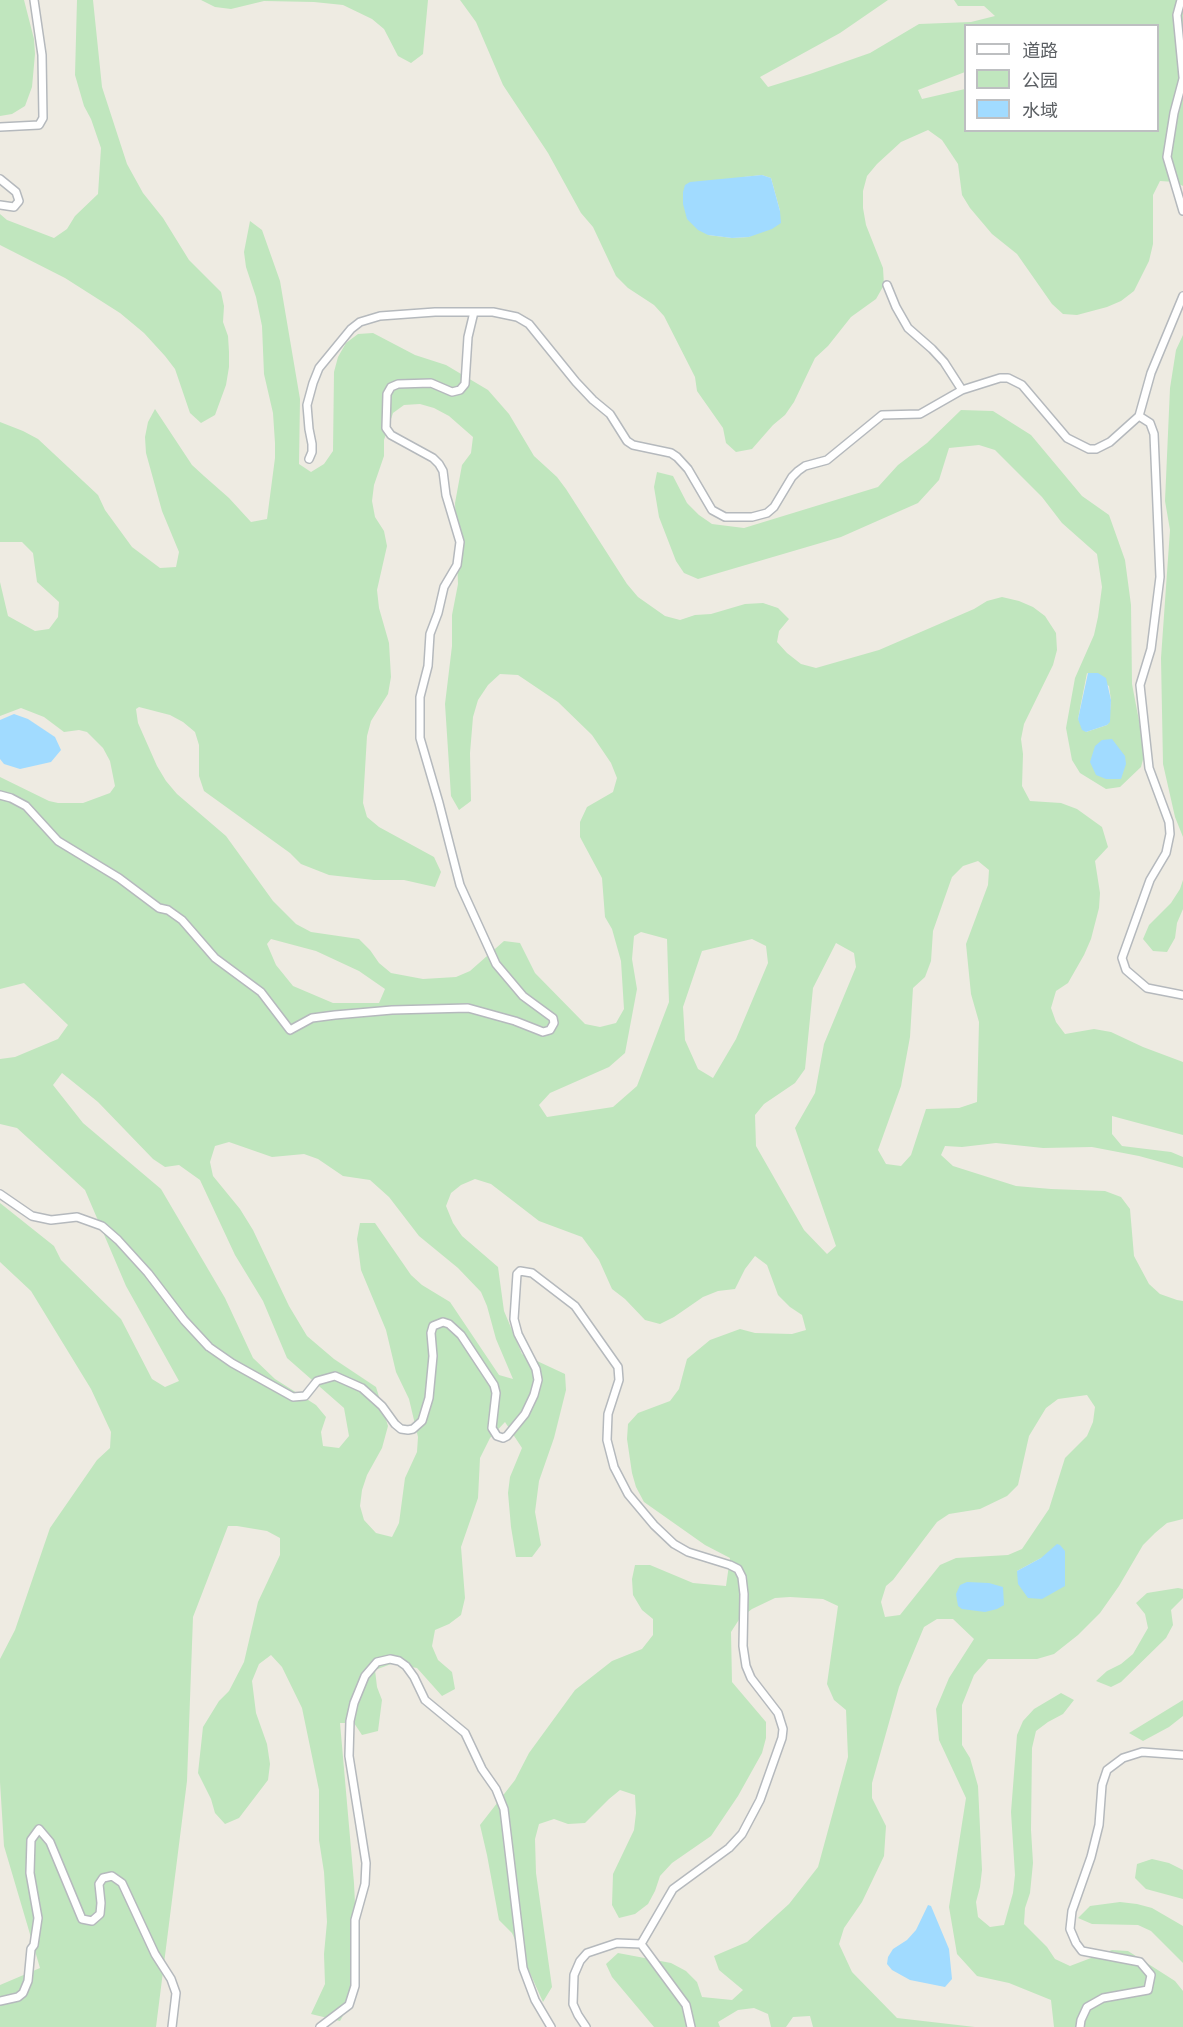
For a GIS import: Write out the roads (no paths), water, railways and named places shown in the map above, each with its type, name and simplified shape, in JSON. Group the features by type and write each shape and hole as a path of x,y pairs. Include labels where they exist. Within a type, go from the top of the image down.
{"street":[{"path":"0,127 39,125 44,118 42,54 34,0"},
{"path":"1180,0 1177,15 1183,78 1174,112 1167,157 1183,211"},
{"path":"0,179 16,192 19,201 14,207 0,205"},
{"path":"887,285 908,328 938,355 962,390"},
{"path":"309,459 312,444 308,405 313,383 319,368 351,329 360,322 381,316 493,312 517,317 530,324 592,400 610,414 627,441 633,445 671,453 677,457 688,469 712,510 725,517 752,517 767,513 774,507 798,471 805,466 827,460 882,415 920,414 962,390 1000,378 1008,378 1022,385 1067,438 1089,449 1096,449 1110,442 1139,416 1152,373 1183,296"},
{"path":"0,795 26,806 58,841 119,878 159,909 168,910 182,920 215,958 261,992 290,1030 312,1018 335,1015 392,1010 468,1008 515,1021 543,1032 550,1030 554,1018 522,996 496,964 460,885 419,730 420,697 428,666 430,634 444,587 457,565 460,542 446,495 443,471 439,464 433,458 391,435 386,428 387,394 391,387 398,384 431,383 452,392 460,390 465,384 468,337 474,312"},
{"path":"1139,416 1150,423 1154,434 1160,577 1151,649 1140,685 1149,768 1169,822 1170,834 1166,853 1150,880 1122,958 1126,970 1148,988 1183,995"},
{"path":"0,1194 32,1216 51,1220 77,1217 102,1226 148,1273 184,1320 209,1347 232,1363 293,1397 305,1396 316,1381 335,1376 362,1388 382,1406 401,1429 413,1429 422,1421 429,1398 433,1356 431,1333 433,1326 443,1322 461,1335 494,1385 496,1393 492,1428 496,1436 502,1438 507,1436 525,1414 538,1380 536,1369 518,1334 514,1319 517,1274 520,1271 532,1273 575,1306 618,1366 619,1380 608,1414 607,1440 614,1467 628,1494 654,1525 674,1544 688,1552 738,1569 742,1577 744,1594 743,1646 746,1666 751,1678 778,1713 783,1729 782,1738 760,1800 742,1834 729,1848 673,1889 642,1944"},
{"path":"320,2027 349,2005 355,1986 355,1920 365,1884 366,1863 349,1756 350,1721 354,1703 365,1676 377,1662 390,1659 406,1666 425,1700 465,1733 482,1768 496,1789 504,1809 523,1968 535,2000 551,2027"},
{"path":"1080,2027 1087,2007 1103,1998 1148,1990 1151,1975 1140,1962 1082,1950 1070,1929 1072,1911 1100,1825 1102,1785 1107,1770 1123,1758 1142,1752 1183,1755"},
{"path":"0,2001 18,1997 23,1993 28,1980 31,1949 34,1945 38,1918 30,1873 31,1840 39,1829 50,1842 82,1919 92,1921 100,1914 99,1884 103,1878 112,1876 122,1883 155,1954 171,1979 176,1992 172,2027"},
{"path":"586,2027 573,2004 574,1975 580,1961 587,1953 617,1943 642,1944"},
{"path":"642,1944 686,2005 691,2027"}],"water":[{"path":"762,175 771,178 780,211 781,223 772,229 749,237 732,238 708,235 698,230 687,219 683,192 685,185 690,182"},
{"path":"1088,673 1098,673 1106,678 1111,700 1110,722 1086,732 1082,730 1078,719"},
{"path":"14,714 28,719 55,737 61,750 51,762 20,769 4,764 0,759 0,720"},
{"path":"1112,739 1125,756 1126,764 1121,779 1106,779 1096,775 1090,762 1095,746 1102,740"},
{"path":"1057,1544 1065,1551 1065,1586 1042,1599 1028,1598 1018,1584 1017,1571 1041,1558"},
{"path":"967,1582 989,1583 1003,1587 1004,1605 985,1612 962,1609 958,1606 956,1594 960,1585"},
{"path":"928,1905 931,1906 949,1949 952,1979 945,1987 910,1980 892,1970 887,1964 893,1949 907,1940 916,1930"}]}
